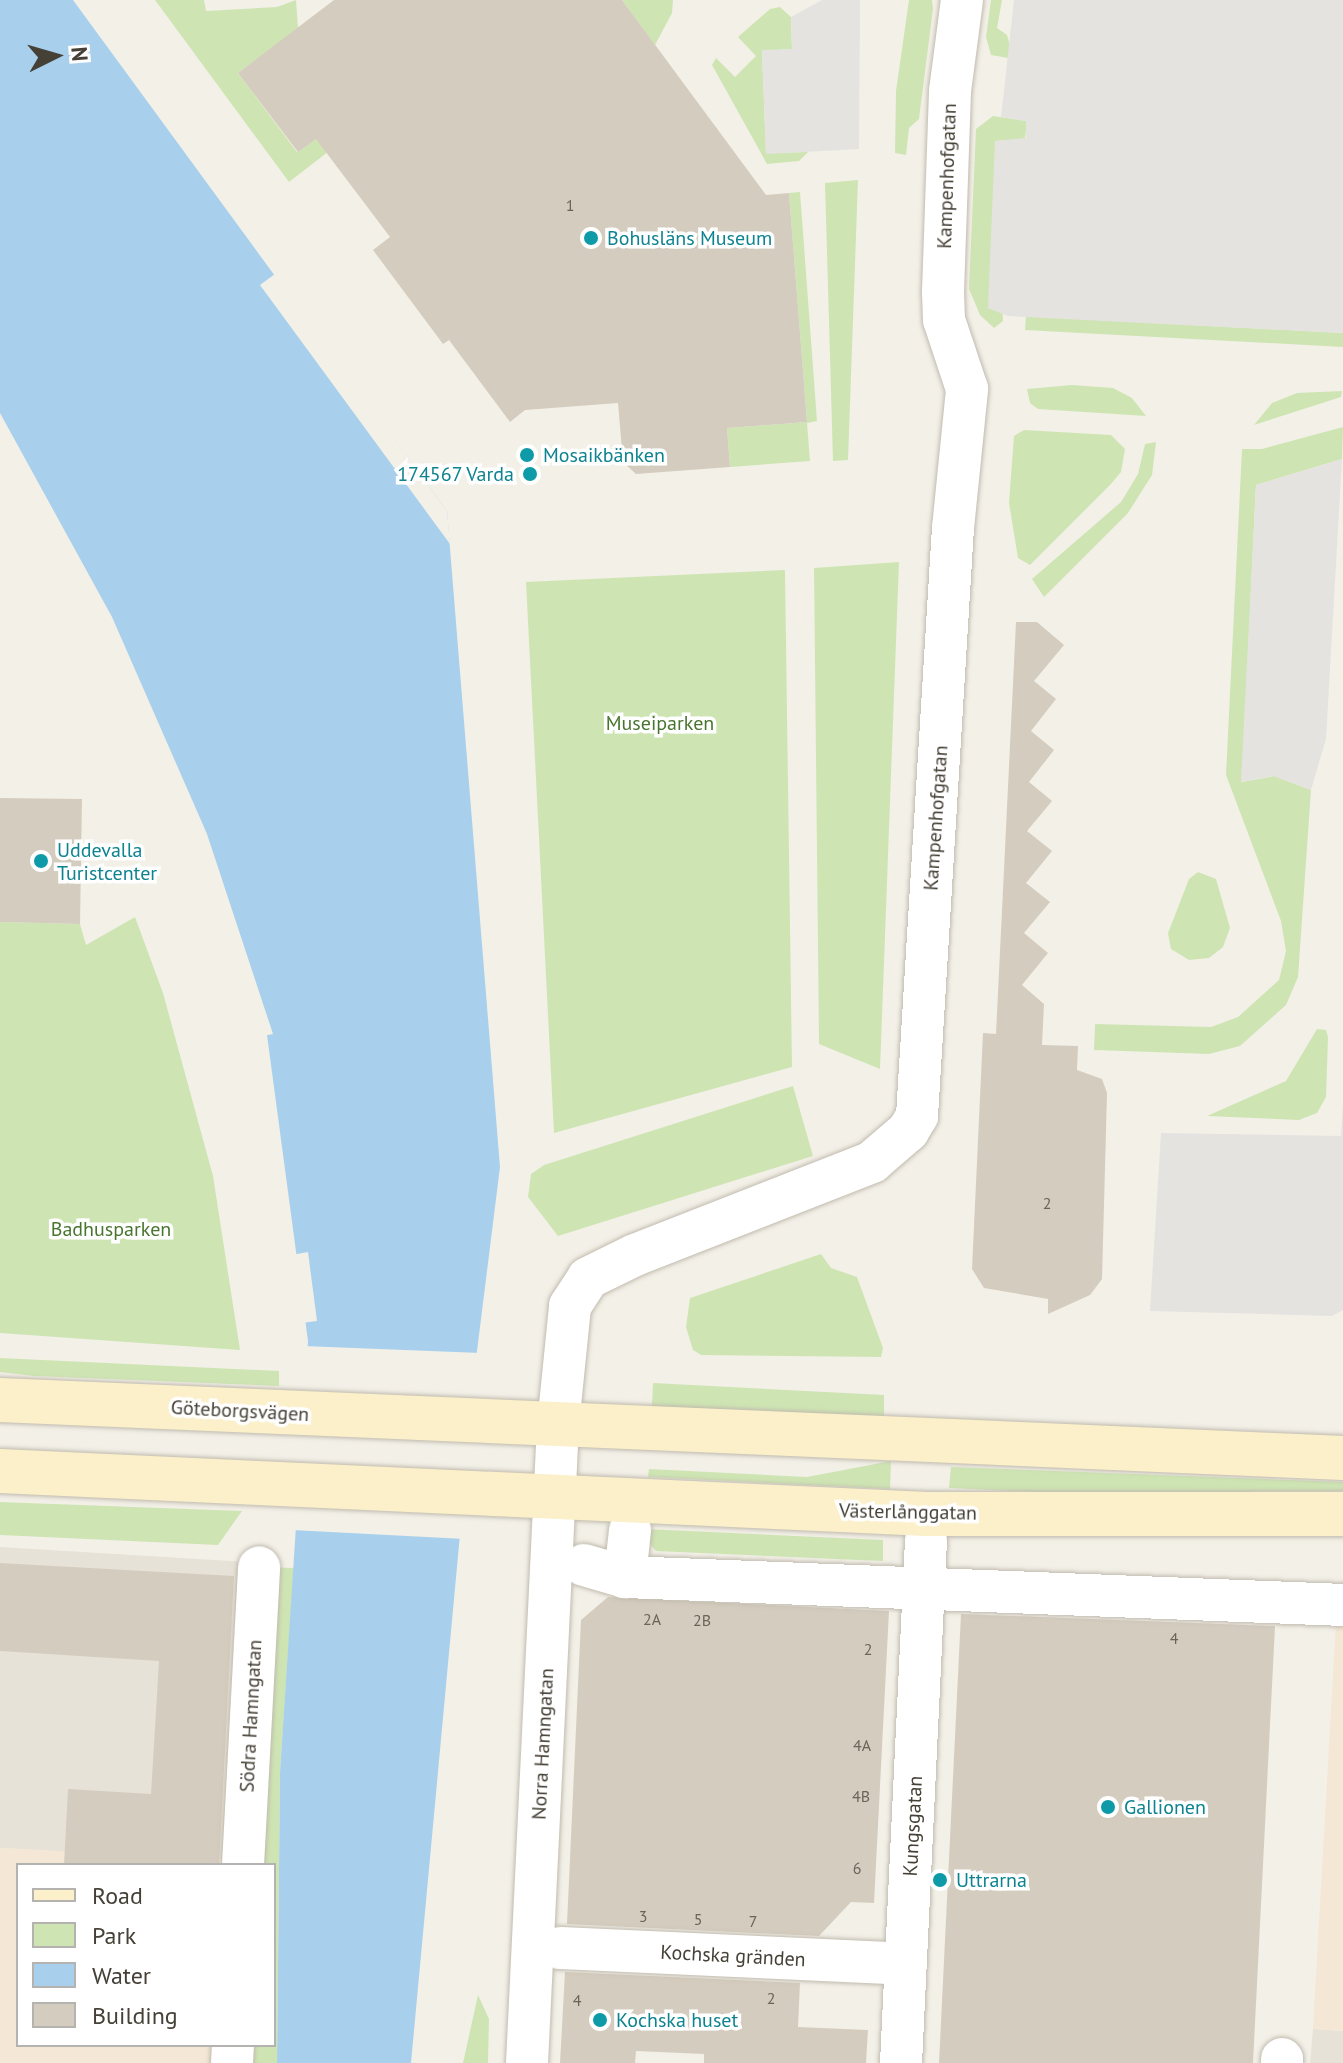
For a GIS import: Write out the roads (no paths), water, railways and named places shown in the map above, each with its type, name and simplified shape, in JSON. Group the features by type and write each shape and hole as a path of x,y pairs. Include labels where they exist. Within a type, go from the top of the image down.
{"main road":[{"name":"Göteborgsvägen","path":"0,1400 558,1425"},
{"path":"558,1425 1343,1458"},
{"name":"Västerlånggatan","path":"0,1471 927,1514 1343,1514"}],"street":[{"name":"Kampenhofgatan","path":"558,1425 564,1331 570,1306 588,1278 854,1172 891,1148 917,1116 953,528 967,389 944,320 943,292 950,91 962,0"},
{"name":"Norra Hamngatan","path":"527,2063 558,1425"},
{"path":"625,1577 630,1530"},
{"name":"Kungsgatan","path":"901,2063 926,1541"},
{"path":"584,1565 625,1577 1343,1605"},
{"name":"Södra Hamngatan","path":"243,1863 259,1567"},
{"name":"Kochska gränden","path":"560,1948 906,1964"}],"water":[{"path":"0,0 73,0 447,511 500,1167 477,1351 411,2063 277,2063 280,1772 308,1341 267,1035 201,838 106,622 0,427"}],"place":[{"name":"Bohusläns Museum","path":"591,238"},
{"name":"Mosaikbänken","path":"527,455"},
{"name":"174567 Varda","path":"530,474"},
{"name":"Uddevalla Turistcenter","path":"41,861"},
{"name":"Gallionen","path":"1108,1807"},
{"name":"Uttrarna","path":"940,1880"},
{"name":"Kochska huset","path":"600,2020"}],"park label":[{"name":"Museiparken","path":"660,723"},
{"name":"Badhusparken","path":"111,1229"}]}
